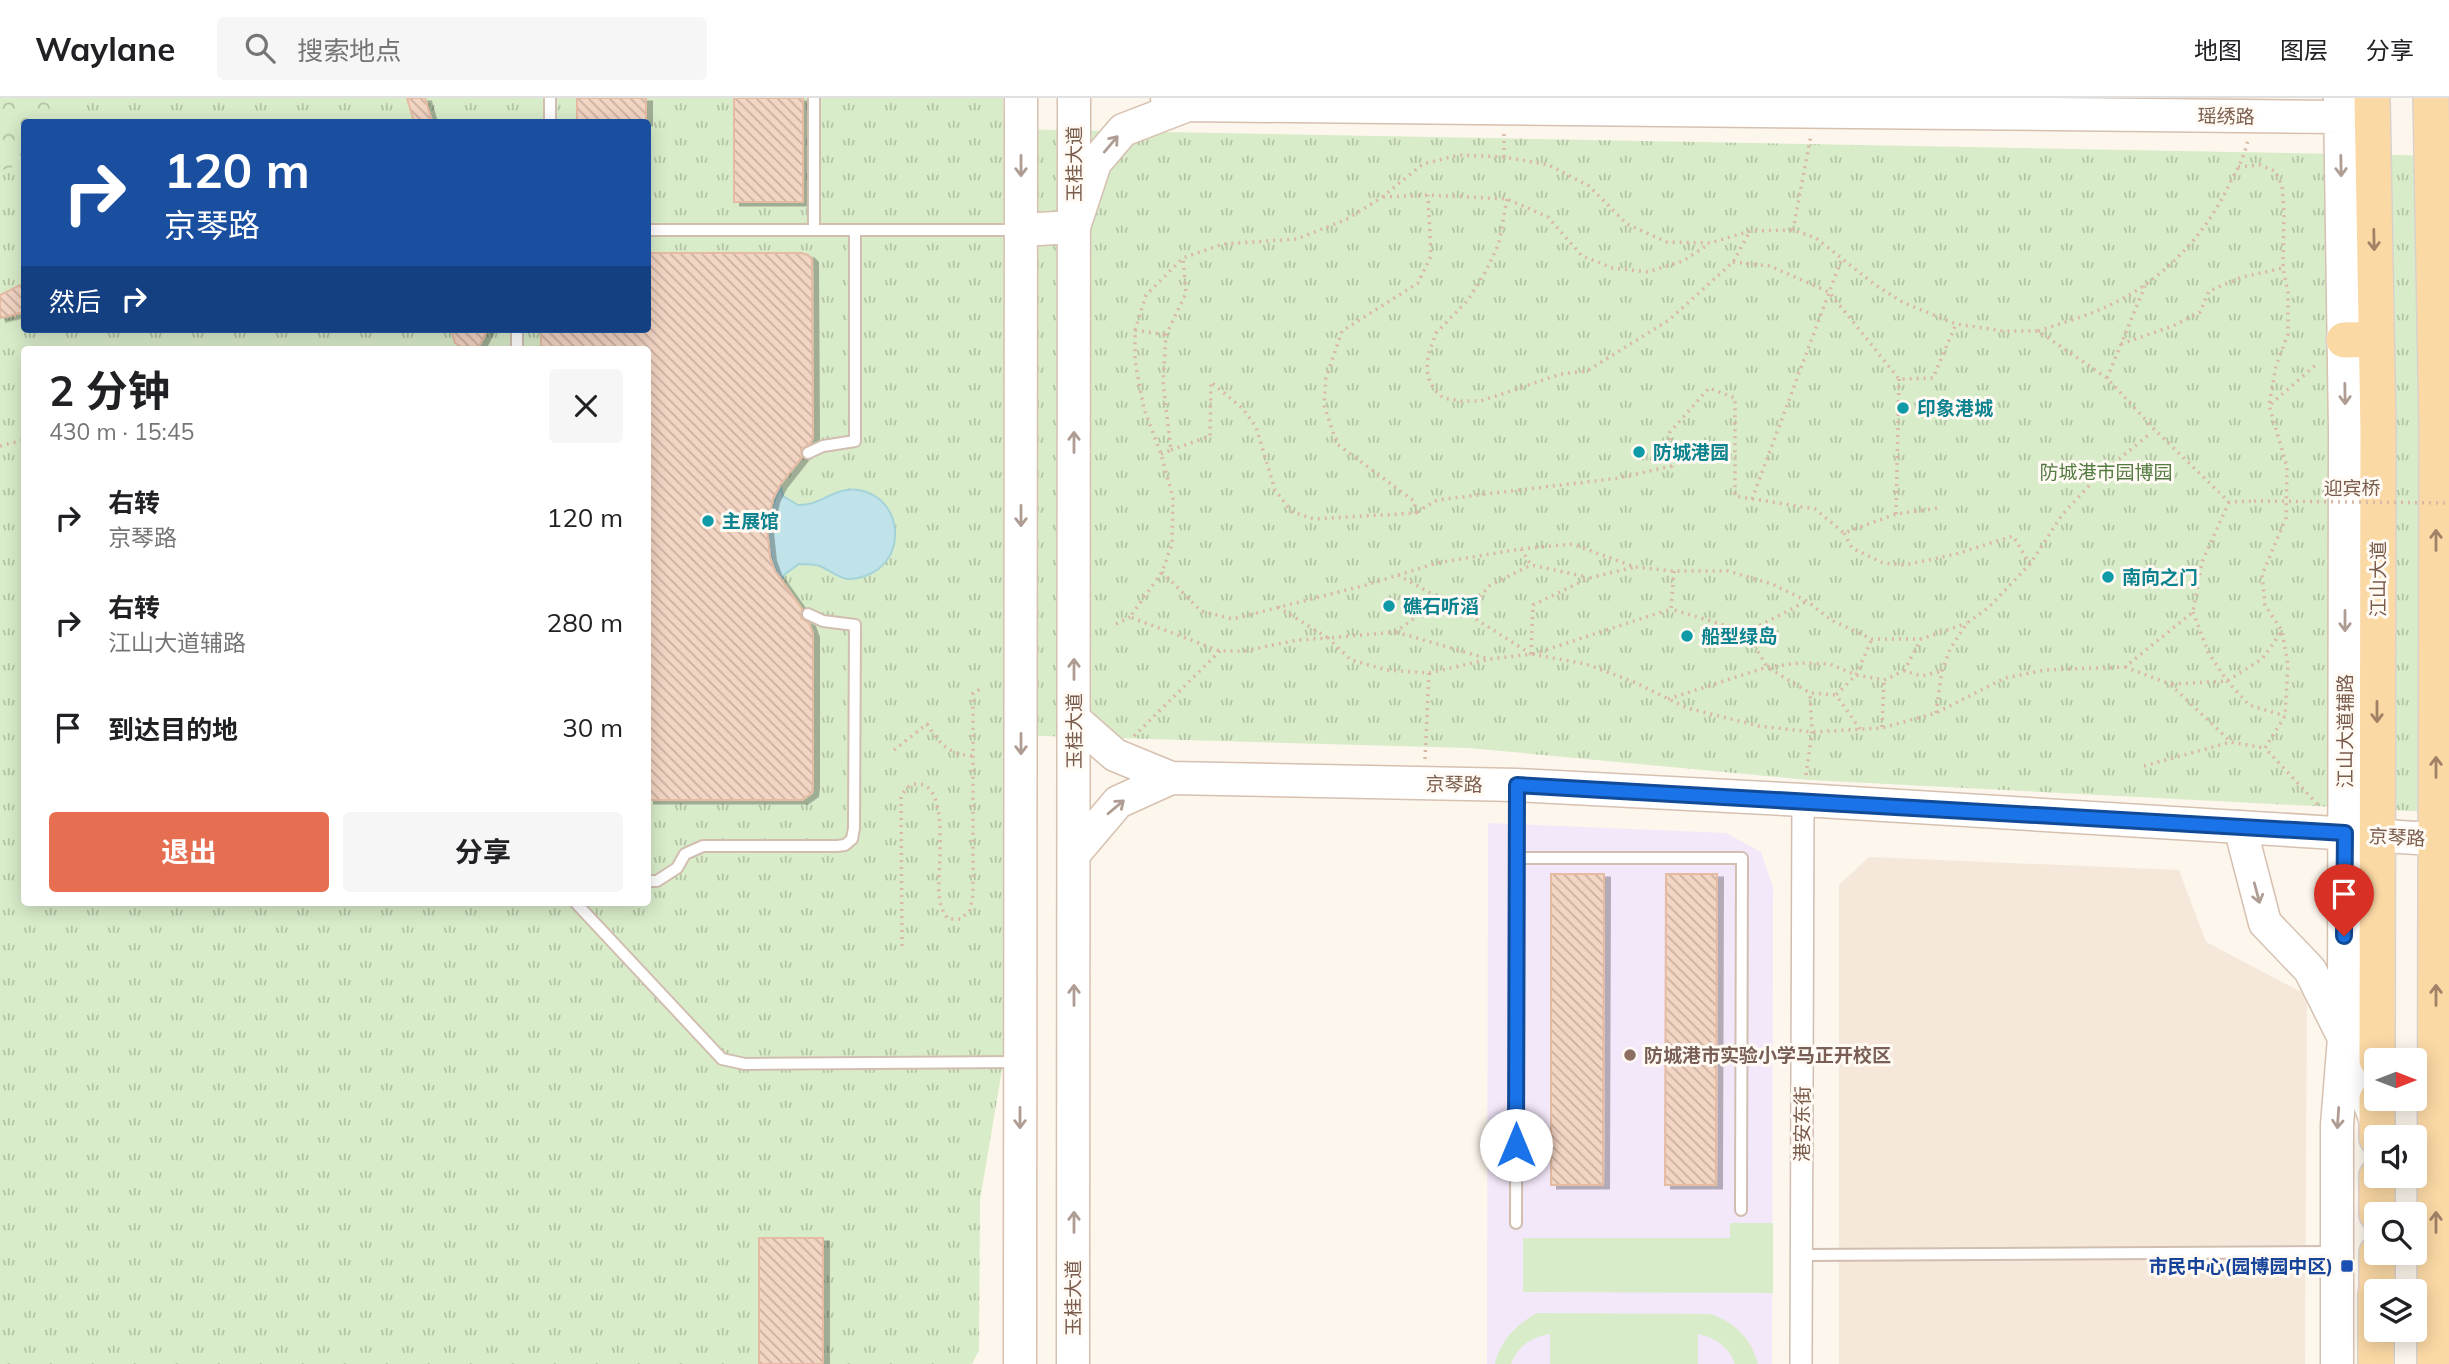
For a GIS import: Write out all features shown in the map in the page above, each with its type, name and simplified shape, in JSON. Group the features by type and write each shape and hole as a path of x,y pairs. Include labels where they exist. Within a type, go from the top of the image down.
{"main road":[{"name":"江山大道","path":"2372,98 2360,340 2361,834 2376,1048"},
{"path":"2431,98 2442,839 2442,1265 2435,1364"},
{"path":"2376,1342 2376,1364"}],"street":[{"path":"1020,1364 1021,98"},
{"name":"玉桂大道","path":"1073,1364 1074,98"},
{"path":"1021,230 1074,227 1095,163 1123,130 1177,102"},
{"name":"瑶绣路","path":"1177,102 2253,116 2340,107"},
{"path":"2340,107 2360,340"},
{"path":"1074,719 1115,755 1171,778"},
{"path":"1074,854 1118,802 1171,778"},
{"name":"京琴路","path":"1171,778 1517,785 2442,839"},
{"name":"港安东街","path":"1801,1364 1803,800"},
{"path":"2240,827 2265,923 2310,970 2344,1038 2377,1120"},
{"path":"2337,1364 2337,1125 2361,834"},
{"path":"1020,1062 1074,1061"}],"lane":[{"path":"550,98 550,119"},
{"path":"814,98 814,230"},
{"path":"651,230 1021,230"},
{"path":"808,453 822,446 855,442 855,230"},
{"path":"651,881 657,881 677,868 685,854 703,846 837,846 845,845 852,839 855,625 823,621 808,614"},
{"path":"1516,1223 1517,785"},
{"path":"1517,858 1742,858 1741,1210"},
{"path":"579,906 722,1059 745,1064 1020,1062"},
{"path":"1802,1255 2337,1252"}],"path":[{"path":"1793,230 1816,112"},
{"path":"1381,198 1428,194 1507,200 1548,217 1582,256 1613,268 1648,272 1683,261 1710,243 1750,231 1793,230 1816,237 1874,284 1904,303 1956,324 2003,331 2038,331 2110,305 2145,286 2187,249 2216,211 2246,151 2253,116"},
{"path":"1116,624 1130,617 1162,572 1172,544 1172,498 1161,454 1144,409 1135,361 1135,330 1146,295 1183,258 1223,244 1297,239 1347,219 1381,198 1423,164 1459,156 1504,157 1549,165 1589,186 1627,224 1667,242 1710,243"},
{"path":"2238,167 2260,165 2275,172 2282,186 2283,268 2288,293 2288,334 2276,366 2269,405 2287,467 2286,518 2262,575 2265,605 2282,631 2288,665 2285,716 2265,748"},
{"path":"1416,513 1414,501 1337,444 1324,405 1326,378 1342,331 1418,283 1427,265 1431,256 1428,194"},
{"path":"1507,200 1499,243 1486,271 1468,300 1436,333 1428,355 1429,379 1443,398 1481,401 1561,374 1587,371 1668,320 1733,262 1750,231"},
{"path":"1752,499 1842,257"},
{"path":"1171,450 1163,383 1166,335 1186,293 1183,258"},
{"path":"1733,262 1770,266 1829,292 1899,379 1896,514"},
{"path":"2121,344 2173,326 2200,312 2210,291 2242,276 2283,268"},
{"path":"2107,378 2145,286"},
{"path":"0,317 21,315"},
{"path":"1899,379 1933,378 1956,324"},
{"path":"1135,330 1166,335"},
{"path":"2038,331 2107,378 2154,429 2229,502 2202,562 2193,612 2208,652 2227,681 2249,705 2285,716"},
{"path":"2269,405 2360,340"},
{"path":"1161,454 1210,436 1211,382 1242,409 1256,427 1275,490 1292,512 1314,519 1416,513 1437,500 1619,478 1672,466 1670,432 1709,388 1735,398 1735,496 1815,509 1844,533 1852,548 1884,563 1905,565 1956,554 2013,536 2030,564"},
{"path":"1162,572 1202,611 1233,619 1437,563 1520,549 1572,544 1635,567 1674,571 1728,571 1772,584 1807,601 1831,620 1872,639 1921,639 1967,623 1988,608 2030,564 2062,515 2097,477 2151,433"},
{"path":"0,446 21,441"},
{"name":"迎宾桥","path":"2229,502 2449,503"},
{"path":"1844,533 1896,514 1939,508"},
{"path":"1520,549 1531,565"},
{"path":"1466,613 1489,586 1531,565 1589,578"},
{"path":"1531,654 1533,605 1589,578 1635,567"},
{"path":"1671,610 1674,571"},
{"path":"1398,575 1531,654 1586,664 1634,682 1687,708 1759,726 1812,732 1882,728 1936,713 2005,678 2045,670 2125,667 2170,684 2231,742"},
{"path":"1396,632 1440,598"},
{"path":"1278,607 1328,638 1351,660 1387,670 1429,673 1490,659 1531,654 1671,610 1747,632 1807,601"},
{"path":"2125,667 2193,612"},
{"path":"1130,617 1220,651 1244,651 1298,640 1396,632 1490,659"},
{"path":"1936,713 1942,671 1950,649 1967,623"},
{"path":"2170,684 2227,681 2262,659 2282,631"},
{"path":"1747,632 1767,667 1811,693 1836,695 1856,675 1872,639"},
{"path":"1668,699 1767,667 1799,663 1830,664 1856,675 1884,680 1904,671 1921,639"},
{"path":"1115,755 1220,651"},
{"path":"1904,671 1922,676 1942,671"},
{"path":"1424,783 1429,673"},
{"path":"1882,728 1884,680"},
{"path":"902,946 901,796 907,787 918,784 929,788 940,813 941,909 948,919 961,919 970,910 973,894 973,693 982,688"},
{"path":"1803,800 1812,732 1811,693"},
{"path":"1836,695 1860,729"},
{"path":"894,750 927,724 938,741 957,754 974,756"},
{"path":"2144,766 2231,742 2265,748 2361,834"}],"shaded area":[{"name":"防城港市实验小学马正开校区","path":"1488,823 1726,833 1761,852 1773,887 1772,1364 1487,1364"},
{"path":"1869,857 2179,870 2206,942 2307,995 2305,1364 1839,1364 1839,885"}],"green space":[{"path":"0,98 281,98 256,119 21,119 21,280 0,290"},
{"name":"防城港市园博园","path":"70,98 1003,98 1004,129 2449,156 2449,813 1809,780 1469,748 1008,735 1007,1040 980,1200 979,1350 972,1364 0,1364 0,171 16,166 21,159 21,333 651,333 651,119 52,119"},
{"path":"1730,1223 1773,1223 1773,1293 1523,1292 1523,1238 1730,1238"},
{"path":"1537,1313 1710,1314 1741,1332 1751,1346 1758,1364 1735,1364 1721,1344 1698,1334 1698,1364 1550,1364 1550,1334 1526,1343 1511,1364 1495,1364 1497,1355 1510,1334"}],"water":[{"path":"781,487 783,496 798,505 814,503 835,493 850,490 874,495 885,505 892,517 894,545 889,558 879,569 857,578 841,577 818,565 799,564 785,574 781,581 771,557 768,534 771,511"}],"building":[{"path":"407,98 425,98 431,119 413,119"},
{"path":"577,98 646,98 646,119 577,119"},
{"path":"734,98 803,98 803,202 734,202"},
{"name":"主展馆","path":"651,253 801,253 812,259 813,437 810,444 801,449 802,457 780,485 773,499 767,529 770,557 775,571 802,609 801,618 809,623 813,634 813,785 812,793 802,800 651,800 651,346 541,346 541,333 651,333"},
{"path":"21,284 21,313 0,318 0,295"},
{"path":"452,333 486,333 479,346 460,346 455,343"},
{"path":"1551,874 1604,874 1603,1185 1551,1185"},
{"path":"1666,874 1717,874 1716,1185 1665,1185"},
{"path":"759,1238 823,1238 823,1364 759,1364"}],"place":[{"name":"印象港城","path":"1903,408"},
{"name":"防城港园","path":"1639,452"},
{"name":"主展馆","path":"708,521"},
{"name":"南向之门","path":"2108,577"},
{"name":"礁石听滔","path":"1389,606"},
{"name":"船型绿岛","path":"1687,636"},
{"name":"防城港市实验小学马正开校区","path":"1630,1055"},
{"name":"市民中心(园博园中区)","path":"2347,1266"}],"route":[{"path":"1516,1145 1517,785 2345,833 2344,936"}]}
